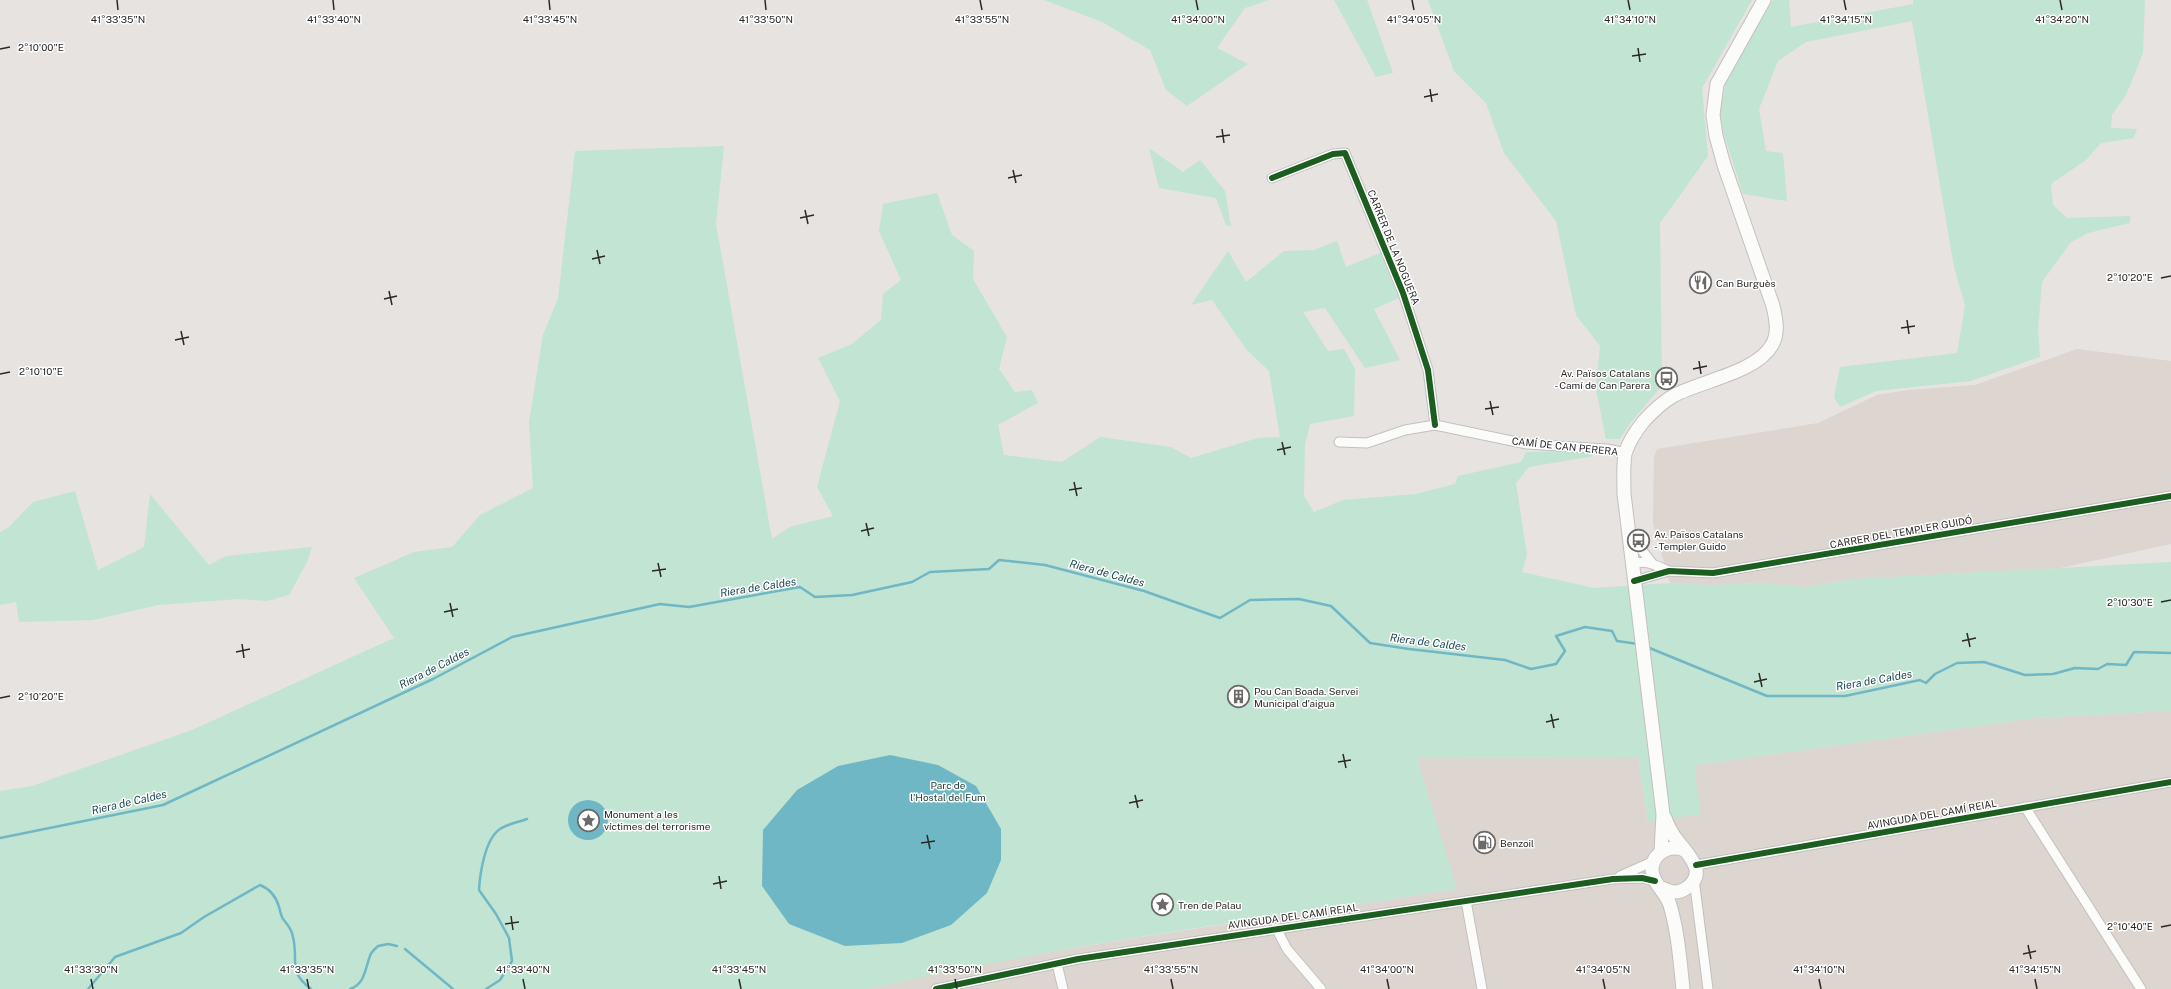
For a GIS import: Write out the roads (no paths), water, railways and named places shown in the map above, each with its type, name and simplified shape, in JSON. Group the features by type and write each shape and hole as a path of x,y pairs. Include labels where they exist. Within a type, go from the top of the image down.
{"main road":[{"path":"1684,989 1676,927 1670,903 1658,884 1652,869 1658,856 1663,814 1632,565 1623,472 1626,453 1638,428 1659,406 1673,396 1756,361 1767,352 1776,335 1776,319 1773,306 1724,165 1716,136 1713,115 1717,84 1764,0"},
{"path":"1663,814 1671,832 1684,850 1693,858 1696,865 1690,883 1680,903 1676,927"},
{"path":"1658,856 1670,848 1684,850"},
{"path":"1658,884 1675,892 1690,883"}],"street":[{"name":"CARRER DE LA NOGUERA","path":"1272,178 1333,154 1345,153 1405,300 1428,370 1435,425"},
{"name":"CAMÍ DE CAN PERERA","path":"1339,442 1368,443 1405,430 1435,425 1527,444 1607,449 1626,453"},
{"name":"CARRER DEL TEMPLER GUIDÓ","path":"1634,581 1669,571 1713,573 2171,496"},
{"name":"CARRER DEL TEMPLER GUIDÓ","path":"1629,534 1652,563 1669,571"},
{"path":"1632,565 1638,562 1652,563"},
{"name":"AVINGUDA DEL CAMÍ REIAL","path":"1696,865 2171,782"},
{"path":"2025,808 2141,989"},
{"name":"AVINGUDA DEL CAMÍ REIAL","path":"1613,879 1647,866 1658,856"},
{"name":"AVINGUDA DEL CAMÍ REIAL","path":"936,989 1057,964 1276,928 1613,879 1642,878 1658,884"},
{"path":"1690,883 1708,989"},
{"path":"1466,901 1482,989"},
{"path":"1276,928 1287,949 1321,989"},
{"path":"1057,964 1063,989"}],"water":[{"path":"890,755 938,765 976,786 1001,829 1001,860 987,893 951,925 902,943 845,946 789,924 762,886 763,830 797,790 838,766"},
{"path":"592,800 599,803 605,809 608,820 607,828 599,837 592,840 584,840 577,837 569,828 568,816 571,809 580,801"}],"waterway":[{"name":"Riera de Caldes","path":"0,838 163,805 433,679 512,637 660,604 689,607 800,587 815,597 852,595 912,582 930,572 989,569 999,560 1045,565 1144,591 1220,618 1250,600 1299,599 1331,606 1370,643 1505,660 1531,669 1556,664 1565,651 1556,636 1585,627 1612,631 1617,641 1638,644"},
{"name":"Riera de Caldes","path":"1647,647 1767,696 1845,696 1920,680 1926,683 1935,674 1957,663 1984,662 2025,675 2053,674 2075,668 2098,669 2107,664 2126,665 2134,652 2171,653"},
{"path":"486,989 500,980 512,961 509,938 496,914 479,890 484,857 491,840 500,829 510,824 527,819"},
{"path":"88,989 115,957 181,933 204,917 260,885 270,891 278,903 282,918 292,934 295,946 296,971 299,977 311,989"},
{"path":"350,989 355,987 362,980 371,955 378,946 388,944 397,946"},
{"path":"405,949 453,989"}],"place":[{"name":"Can Burguès","path":"1700,283"},
{"name":"Av. Països Catalans - Camí de Can Parera","path":"1666,379"},
{"name":"Av. Països Catalans - Templer Guido","path":"1639,540"},
{"name":"Pou Can Boada. Servei Municipal d'aigua","path":"1238,697"},
{"name":"Monument a les víctimes del terrorisme","path":"588,820"},
{"name":"Benzoil","path":"1485,843"},
{"name":"Tren de Palau","path":"1163,905"}],"park label":[{"name":"Parc de l'Hostal del Fum","path":"948,790"}]}
